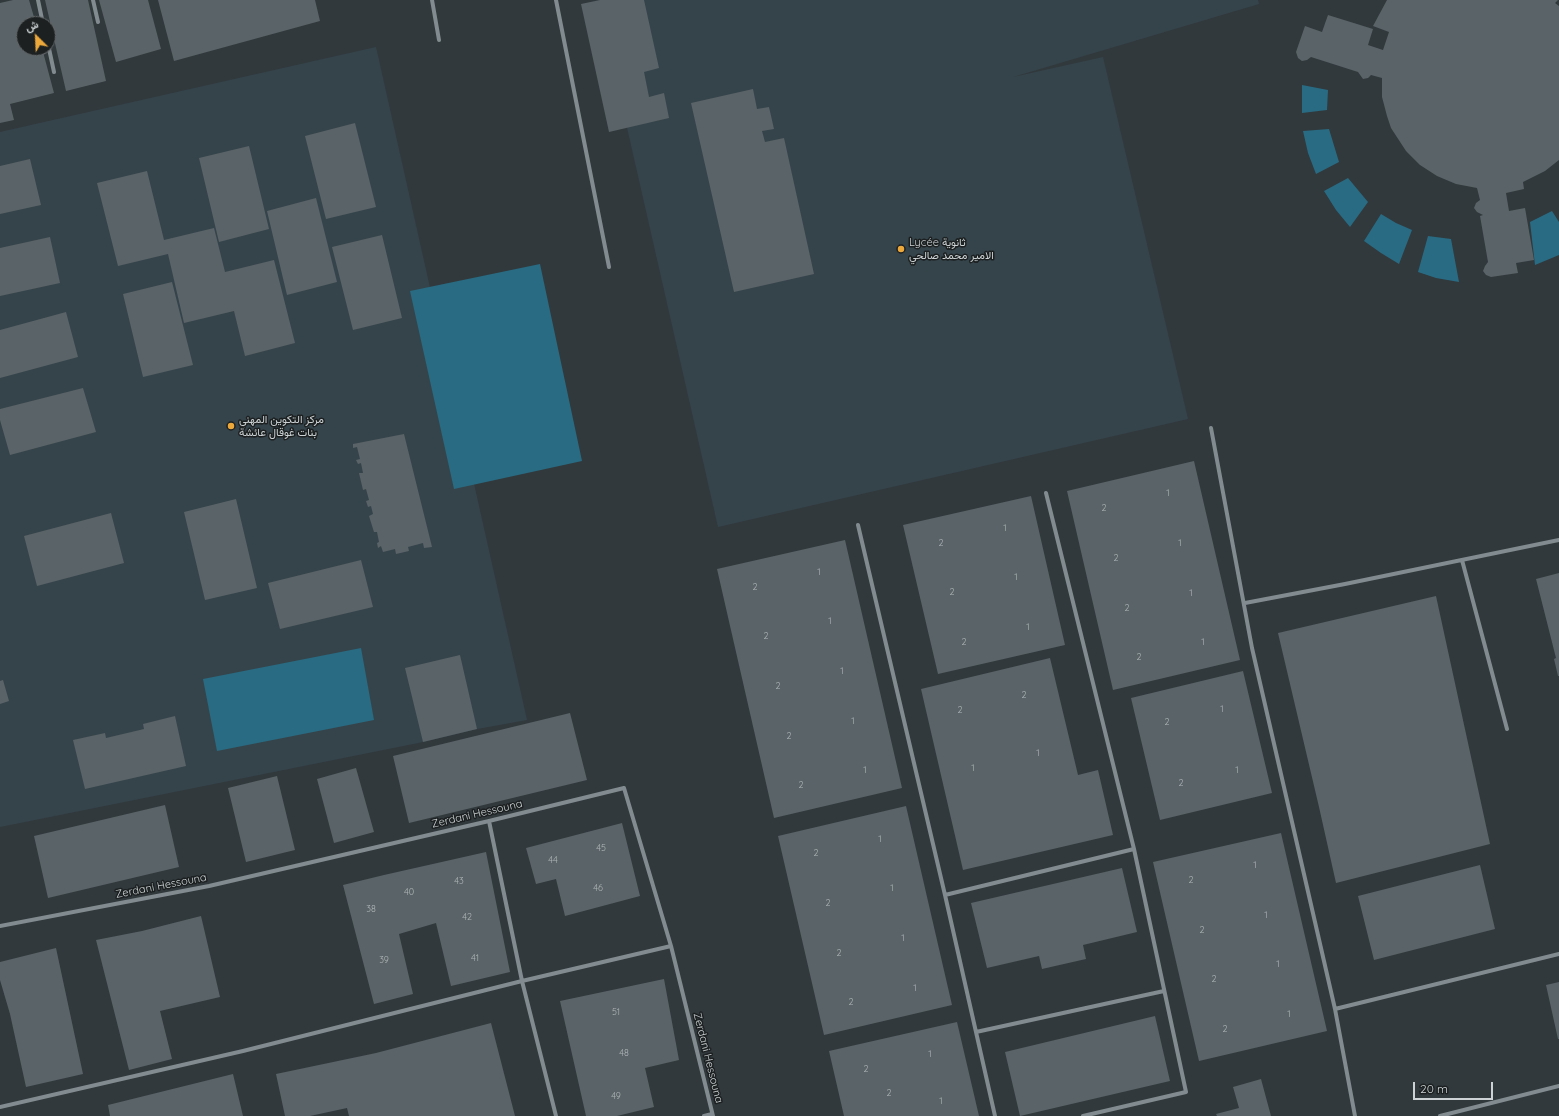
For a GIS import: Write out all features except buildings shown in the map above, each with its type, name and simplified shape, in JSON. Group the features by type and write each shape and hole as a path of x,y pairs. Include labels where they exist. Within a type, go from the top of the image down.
{"street":[{"path":"38,0 41,16"},
{"path":"93,0 98,22"},
{"path":"432,0 439,40"},
{"path":"556,0 609,267"},
{"path":"51,56 54,72"},
{"path":"1211,428 1254,656 1335,1009 1355,1116"},
{"path":"1046,493 1134,849 1186,1092 1083,1116"},
{"path":"858,525 995,1116"},
{"path":"1245,603 1559,540"},
{"path":"1462,560 1507,729"},
{"name":"Zerdani Hessouna","path":"0,926 209,886 624,788 671,946 712,1115"},
{"path":"489,821 522,981 556,1116"},
{"path":"945,895 1134,849"},
{"path":"0,1107 243,1051 522,981 671,946"},
{"path":"1335,1009 1559,954"},
{"path":"976,1032 1164,990"},
{"path":"1440,1116 1559,1086"},
{"path":"704,1116 712,1115"}],"shaded area":[{"name":"Lycée ثانوية الامير محمد صالحي","path":"598,0 1258,0 1259,4 1013,77 1103,57 1188,419 718,527"},
{"name":"مركز التكوين المهني بنات غوقال عائشة","path":"376,47 527,720 0,827 0,132"},
{"path":"1302,85 1328,90 1327,110 1302,113"},
{"path":"1329,129 1339,162 1316,174 1308,153 1303,131"},
{"path":"1348,178 1368,202 1350,227 1336,210 1324,191"},
{"path":"1552,211 1559,222 1559,255 1535,265 1530,222"},
{"path":"1381,214 1412,230 1399,264 1364,241"},
{"path":"1428,236 1451,239 1459,282 1436,278 1418,272"},
{"path":"540,264 582,461 454,489 410,291"},
{"path":"361,648 374,720 217,751 203,679"}],"place":[{"name":"Lycée ثانوية الامير محمد صالحي","path":"901,249"},
{"name":"مركز التكوين المهني بنات غوقال عائشة","path":"231,426"}]}
